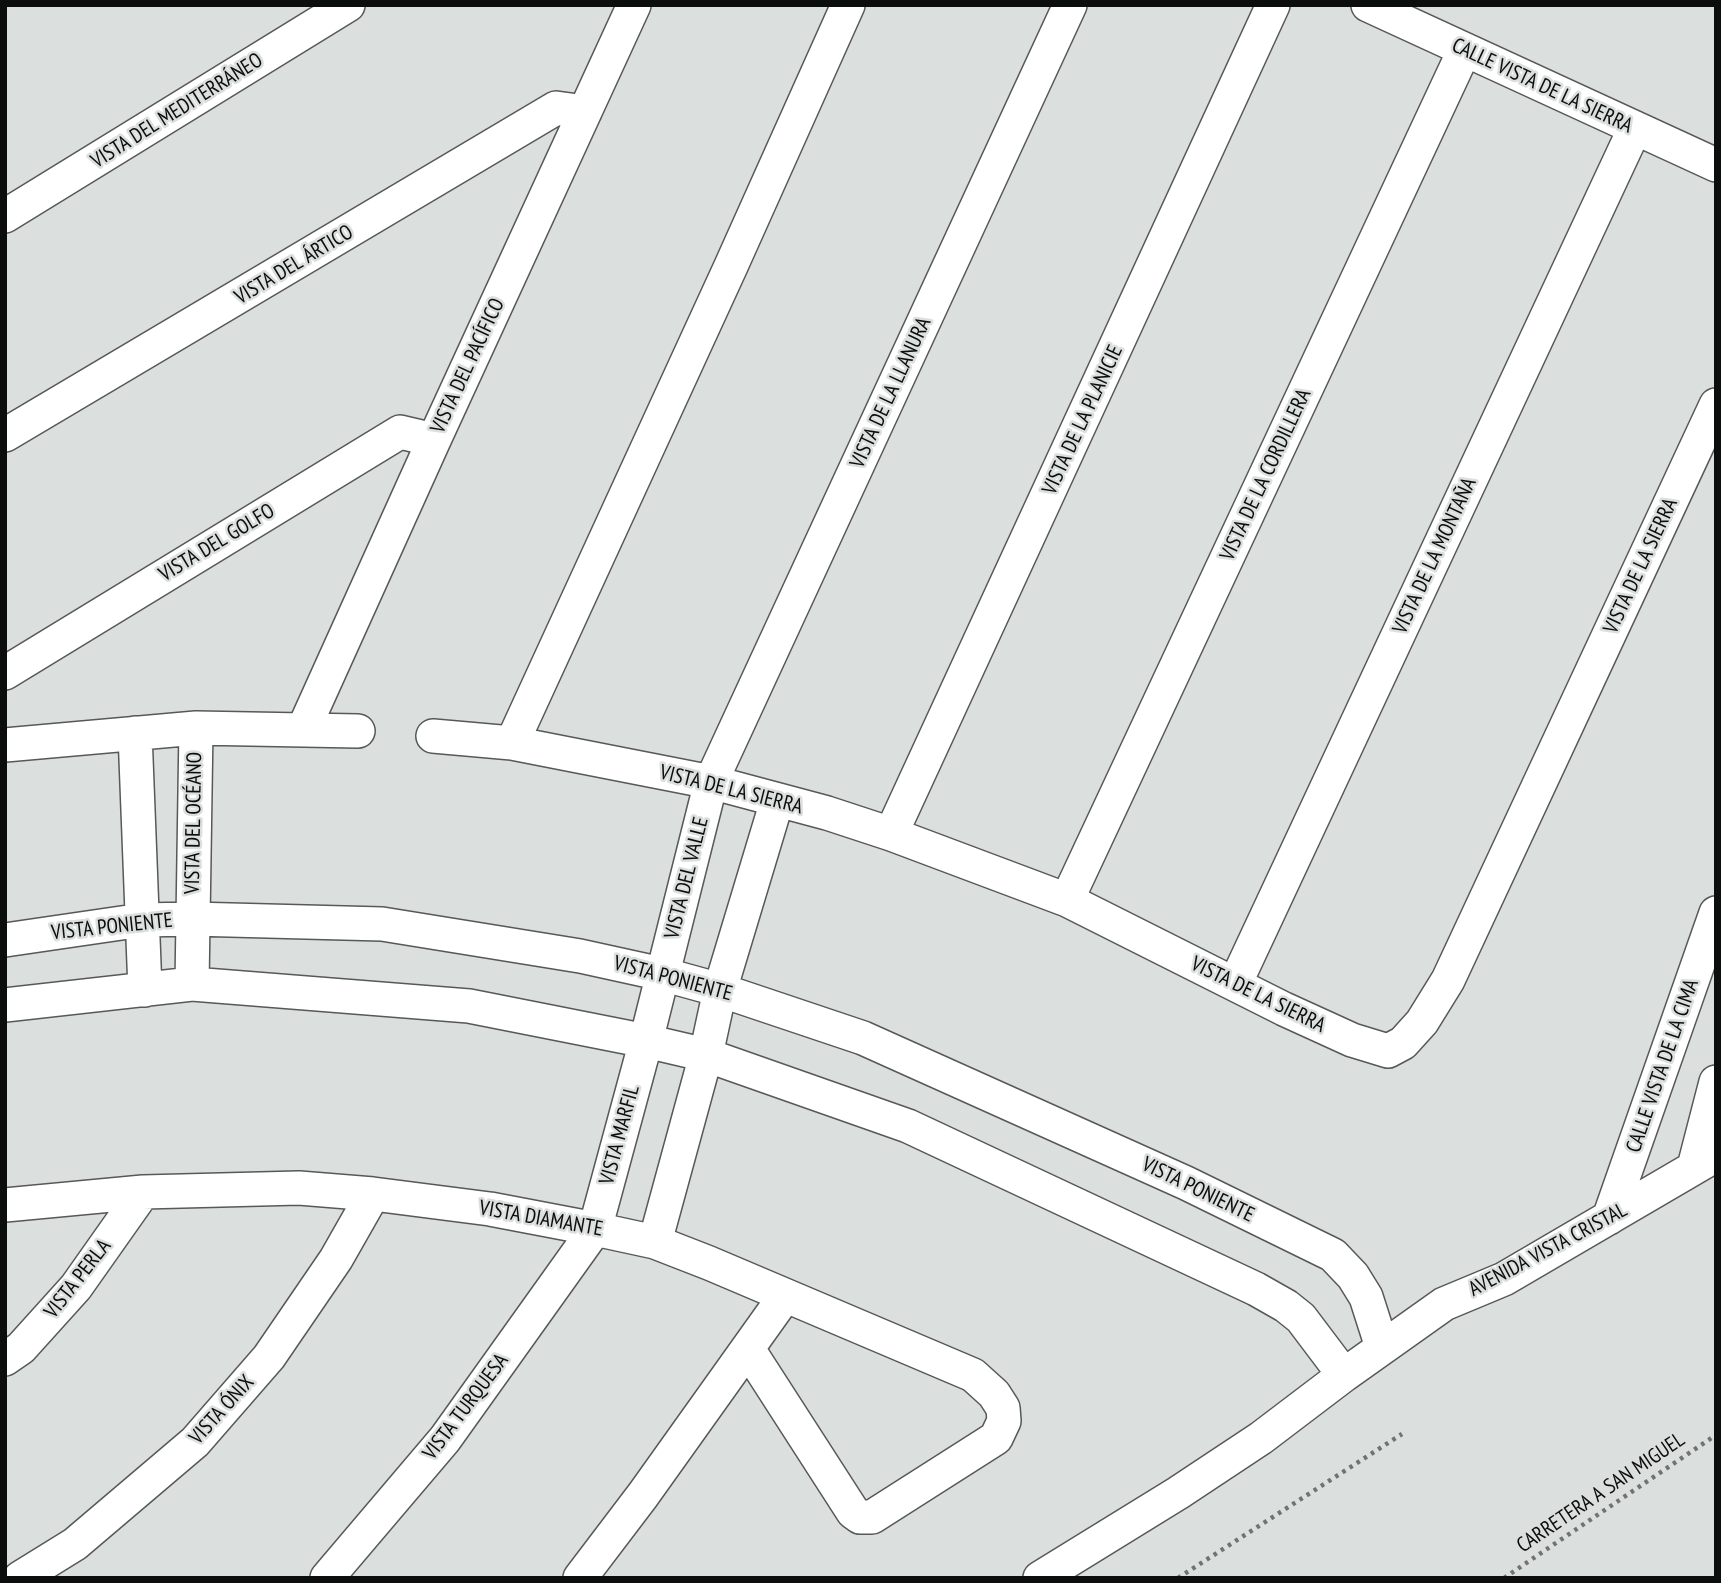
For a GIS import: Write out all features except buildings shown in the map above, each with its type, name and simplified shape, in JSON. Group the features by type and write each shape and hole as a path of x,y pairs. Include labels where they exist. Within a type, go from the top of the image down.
{"street":[{"name":"VISTA DEL MEDITERRÁNEO","path":"5,216 348,5"},
{"name":"VISTA DEL PACÍFICO","path":"304,728 634,5"},
{"path":"512,743 848,5"},
{"name":"VISTA DE LA LLANURA","path":"712,782 1070,5"},
{"name":"VISTA DE LA PLANICIE","path":"891,834 1273,5"},
{"name":"CALLE VISTA DE LA SIERRA","path":"1368,5 1716,165"},
{"name":"VISTA DE LA CORDILLERA","path":"1067,900 1464,51"},
{"name":"VISTA DEL ÁRTICO","path":"5,435 556,108 585,112"},
{"name":"VISTA DE LA MONTAÑA","path":"1235,985 1635,128"},
{"name":"VISTA DE LA SIERRA","path":"433,736 512,743 712,782 827,813 891,834 1067,900 1235,985 1352,1040 1388,1051 1403,1043 1422,1022 1448,980 1716,405"},
{"name":"VISTA DEL GOLFO","path":"5,673 400,432 434,440"},
{"path":"5,745 196,728 358,731"},
{"name":"VISTA DEL OCÉANO","path":"192,984 196,728"},
{"path":"135,733 145,990"},
{"name":"VISTA DEL VALLE","path":"646,1041 712,782"},
{"path":"656,1242 706,1055 720,990 777,801"},
{"name":"CALLE VISTA DE LA CIMA","path":"1609,1218 1716,913"},
{"name":"VISTA PONIENTE","path":"5,940 142,920 382,924 580,956 720,990 863,1038 1186,1183 1333,1255 1353,1276 1366,1297 1382,1347"},
{"path":"5,1005 192,984 469,1006 706,1055 908,1126 1256,1289 1301,1318 1344,1375"},
{"path":"1683,1006 1716,986"},
{"name":"VISTA MARFIL","path":"595,1229 646,1041"},
{"path":"1705,1161 1716,1082"},
{"name":"AVENIDA VISTA CRISTAL","path":"1040,1578 1261,1438 1444,1304 1504,1279 1705,1161"},
{"name":"VISTA DIAMANTE","path":"5,1205 143,1192 299,1188 373,1194 490,1209 656,1242 973,1376 994,1394 1003,1408 1004,1421 996,1438 872,1517 860,1517 853,1512 748,1349"},
{"name":"VISTA PERLA","path":"5,1359 21,1348 76,1287 143,1192"},
{"name":"VISTA ÓNIX","path":"20,1578 75,1544 195,1442 269,1357 335,1259 373,1194"},
{"name":"VISTA TURQUESA","path":"327,1578 445,1439 595,1229"},
{"path":"580,1578 643,1495 785,1296"}],"path":[{"path":"1178,1578 1402,1434"},
{"name":"CARRETERA A SAN MIGUEL","path":"1504,1578 1716,1435"}]}
